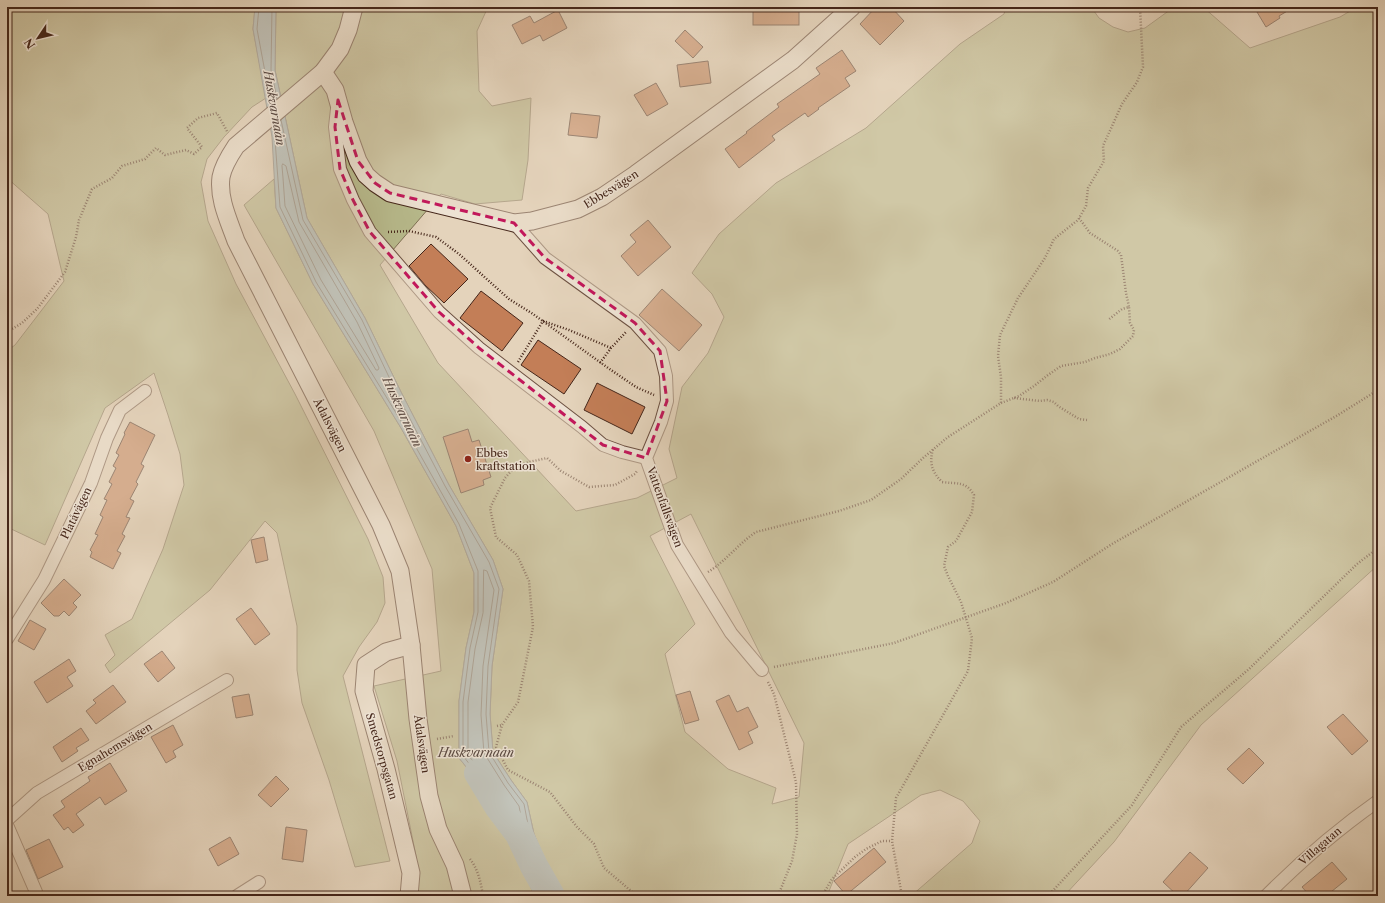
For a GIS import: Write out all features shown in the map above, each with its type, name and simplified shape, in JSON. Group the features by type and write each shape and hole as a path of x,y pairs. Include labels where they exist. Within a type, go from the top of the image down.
{"main road":[{"name":"Ådalsvägen","path":"354,7 348,30 340,49 323,72 236,146 228,157 221,177 222,204 236,241 387,539 400,571 429,796 438,829 455,865 463,896"},
{"name":"Ebbesvägen","path":"323,72 335,90 344,122 358,161 366,175 375,183 390,193 514,223 532,221 578,209 602,197 793,60 852,7"},
{"name":"Smedstorpsgatan","path":"409,896 411,873 386,769 364,691 366,665 386,652 410,645"}],"street":[{"path":"338,100 335,127 340,169 353,200 370,232 439,312 479,348 582,427 603,445 622,452 646,458"},
{"name":"Vattenfallsvägen","path":"514,223 545,258 634,323 660,351 666,376 667,401 661,422 646,458 677,545 731,633 762,670"},
{"name":"Platåvägen","path":"7,639 44,580 90,483 107,438 120,410 145,391"},
{"name":"Egnahemsvägen","path":"7,820 38,793 227,680"},
{"name":"Villagatan","path":"1266,896 1300,864 1355,817 1378,801"},
{"path":"7,825 36,892 36,896"},
{"path":"237,896 259,882"}],"path":[{"path":"1001,402 1001,377 998,347 1000,335 1018,298 1045,258 1054,239 1078,220 1086,206 1088,188 1104,162 1103,146 1122,104 1137,82 1143,67 1140,7"},
{"path":"7,332 22,323 37,309 65,272 76,237 79,220 92,189 112,178 122,166 145,159 156,148 165,155 186,150 194,154 202,147 187,128 198,118 217,113 236,146"},
{"path":"698,580 715,568 744,540 756,532 839,511 871,500 901,479 948,437 1001,402 1014,398 1034,386 1061,366 1086,362 1120,349 1133,336 1134,330 1130,323 1121,255 1118,251 1090,233 1079,218"},
{"path":"370,232 409,231 436,237 459,254 509,299 543,321 600,363 636,387 667,401"},
{"path":"1108,320 1122,309 1129,307"},
{"path":"543,321 569,330 611,348"},
{"path":"524,354 543,321"},
{"path":"600,363 611,348 634,323"},
{"path":"778,896 792,861 797,834 796,782 774,694 762,670 894,644 966,618 1053,582 1112,544 1338,416 1378,390"},
{"path":"1014,398 1054,402 1073,415 1087,420"},
{"path":"902,896 892,841 896,798 968,670 972,638 961,602 944,566 948,547 956,541 972,512 974,495 970,488 960,483 942,482 935,475 931,458 933,449"},
{"path":"637,896 604,868 594,844 577,827 550,792 508,770 496,747 502,725 518,702 533,627 529,581 517,555 496,537 490,508 505,478 512,470 525,463 547,458 560,471 589,487 614,485 635,474 646,458"},
{"path":"1048,896 1132,805 1181,727 1249,669 1357,564 1378,548"},
{"path":"497,726 502,725"},
{"path":"822,896 832,879 854,857 882,841 892,841"}],"highlighted area":[{"path":"338,100 358,161 375,183 390,193 514,223 545,258 635,323 660,351 667,401 646,458 603,445 479,348 439,312 370,232 353,200 340,169 335,127"}],"green space":[{"path":"7,7 255,7 253,29 266,98 252,107 224,137 207,159 201,182 208,221 236,284 295,394 368,539 383,577 385,603 377,622 359,647 343,676 390,861 355,867 329,780 302,703 297,670 297,626 277,533 265,521 210,590 110,673 105,665 115,655 105,635 132,619 163,549 184,485 180,454 154,373 105,408 45,545 7,527 7,351 15,345 64,281 48,214 7,178"},
{"path":"276,7 488,7 477,31 479,91 492,106 531,98 528,160 522,200 475,204 441,194 380,265 438,363 576,511 637,498 677,478 669,449 682,387 708,353 724,317 712,294 692,273 719,234 776,183 866,128 960,44 1004,14 1006,7 1091,7 1099,18 1113,27 1128,32 1145,28 1174,7 1203,7 1250,48 1340,17 1357,7 1378,7 1378,565 1201,725 1114,842 1064,896 911,896 972,843 980,821 963,801 940,790 921,795 848,844 827,896 555,896 554,884 534,834 527,802 493,752 490,714 492,666 503,589 493,560 449,485 365,318 307,218 275,70","holes":["691,514 804,743 799,797 772,804 776,788 728,769 685,732 665,654 695,624 650,536"]},
{"path":"274,179 276,208 313,284 401,428 456,526 474,573 474,612 466,648 459,701 459,758 506,816 534,896 415,896 416,856 397,761 374,686 441,671 432,569 374,431 244,205"}],"water":[{"name":"Huskvarnaån","path":"255,7 276,7 275,70 307,218 365,318 449,485 493,560 503,589 492,666 490,714 493,752 527,802 534,834 555,884 555,896 534,896 506,816 459,758 459,701 466,648 474,612 474,573 456,526 401,428 313,284 276,208 272,137 253,29"}],"building":[{"path":"753,7 799,7 799,25 753,25"},
{"path":"876,7 891,7 904,21 880,45 860,24"},
{"path":"1254,7 1294,7 1279,16 1280,18 1266,27"},
{"path":"558,10 567,28 543,41 540,35 522,44 512,25 530,16 534,23"},
{"path":"685,30 703,47 693,58 675,41"},
{"path":"842,50 856,71 845,78 850,86 818,108 819,109 808,117 805,113 772,136 775,140 739,168 725,149 779,107 777,104 820,74 816,68"},
{"path":"708,61 711,83 680,87 677,65"},
{"path":"656,83 668,104 647,116 634,95"},
{"path":"571,113 600,116 597,138 568,135"},
{"path":"648,220 671,247 638,276 621,256 636,242 630,235"},
{"path":"431,244 468,279 444,303 425,285 409,266"},
{"path":"662,289 702,325 679,351 639,315"},
{"path":"481,291 523,323 502,351 460,318"},
{"path":"538,340 581,369 564,394 521,365"},
{"path":"597,383 645,407 632,434 584,410"},
{"path":"130,422 155,435 141,464 144,466 136,482 138,484 130,499 134,501 126,517 130,518 122,534 125,536 117,551 121,553 113,569 90,557 92,552 90,550 98,535 95,534 103,517 100,515 107,500 104,499 112,484 109,482 116,468 113,466 119,455 116,453"},
{"name":"Ebbes kraftstation","path":"468,429 472,442 479,440 491,477 483,480 484,485 461,493 443,437"},
{"path":"264,537 268,560 256,563 251,540"},
{"path":"64,579 81,595 73,603 77,607 69,616 64,611 59,616 54,616 41,603"},
{"path":"251,608 270,634 255,645 236,619"},
{"path":"30,620 46,629 34,650 18,641"},
{"path":"162,651 175,668 158,682 144,664"},
{"path":"69,659 76,671 67,677 73,686 47,703 34,682"},
{"path":"113,685 126,702 96,724 86,711 96,703 93,700"},
{"path":"690,691 699,720 685,724 676,695"},
{"path":"249,694 253,715 236,718 232,697"},
{"path":"729,695 737,712 748,707 758,727 748,732 753,743 739,750 716,701"},
{"path":"1343,714 1368,741 1352,755 1327,727"},
{"path":"173,725 183,745 173,751 176,757 166,763 151,737"},
{"path":"81,728 89,740 76,748 78,751 62,762 53,747"},
{"path":"1249,748 1264,763 1243,784 1227,769"},
{"path":"110,763 127,791 105,805 100,797 76,814 84,825 73,833 68,827 64,830 53,815 65,807 61,801 90,781 88,777"},
{"path":"276,776 289,789 271,807 258,795"},
{"path":"286,827 307,830 303,862 282,859"},
{"path":"230,837 239,854 218,866 209,849"},
{"path":"49,839 63,867 38,879 26,850"},
{"path":"874,848 886,862 846,895 834,881"},
{"path":"1190,852 1208,868 1183,896 1178,896 1163,882"},
{"path":"1332,862 1347,879 1326,896 1310,896 1302,887"}],"waterway":[{"name":"Huskvarnaån","path":"478,773 498,806 519,834 534,866 551,896"}],"place":[{"name":"Ebbes kraftstation","path":"468,459"}]}
